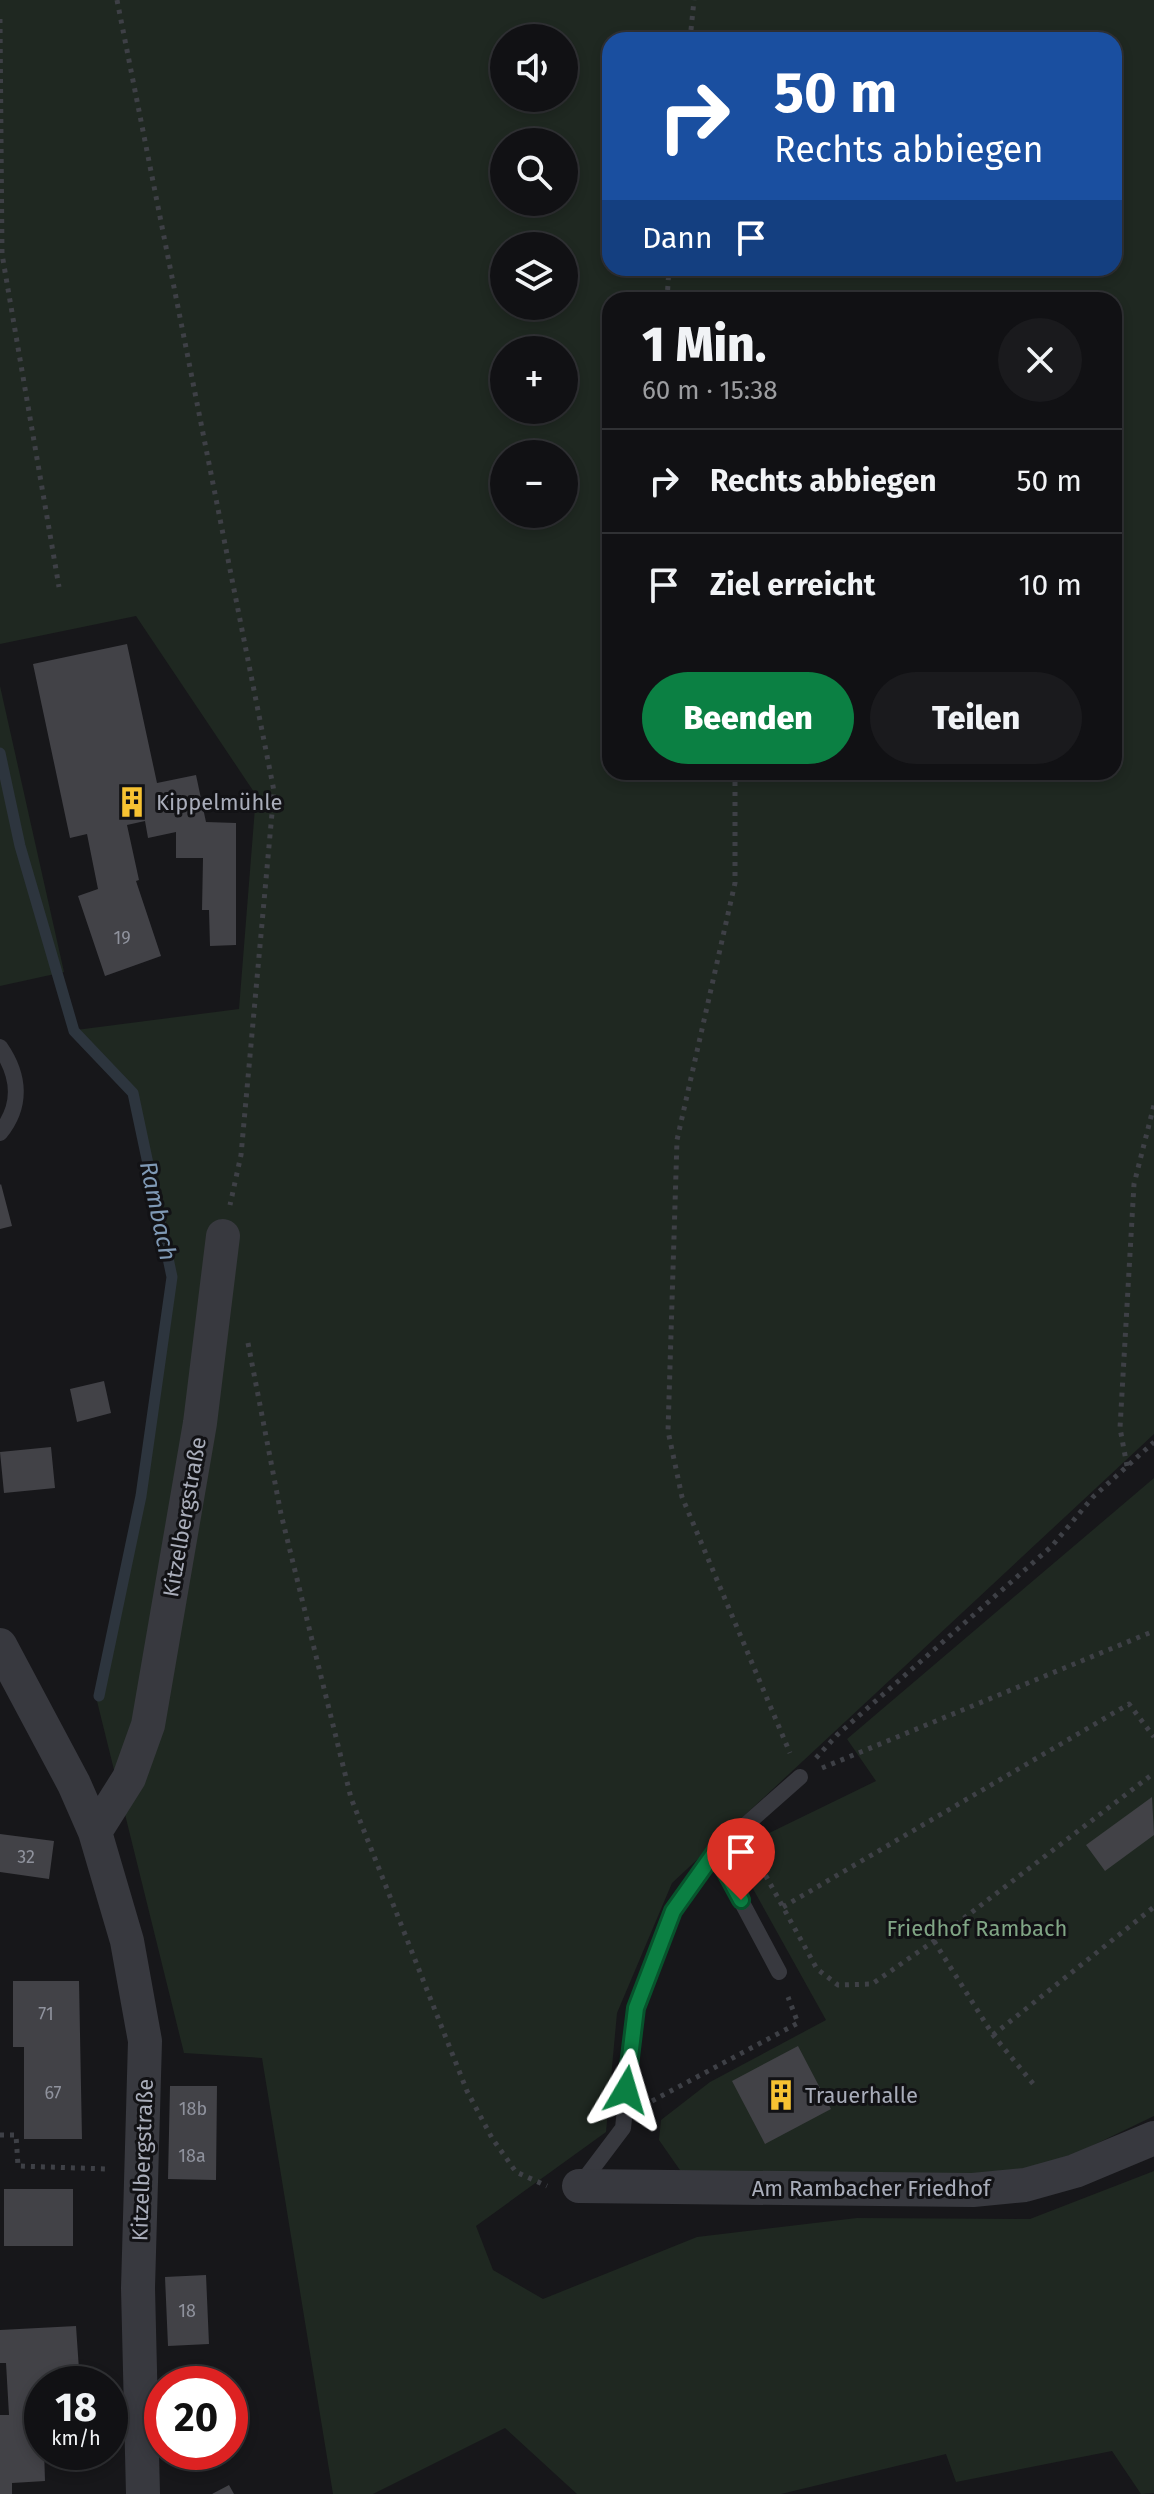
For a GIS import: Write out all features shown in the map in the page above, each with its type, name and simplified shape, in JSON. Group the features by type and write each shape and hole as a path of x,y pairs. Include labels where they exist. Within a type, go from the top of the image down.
{"street":[{"name":"Kitzelbergstraße","path":"95,1832 129,1778 148,1725 200,1423 223,1236"},
{"name":"Kitzelbergstraße","path":"0,1645 74,1784 95,1832 127,1941 145,2041 138,2288 143,2494"},
{"name":"Am Rambacher Friedhof","path":"579,2186 973,2190 1025,2185 1075,2171 1154,2138"}],"lane":[{"path":"0,1047 10,1062 17,1093 8,1123 0,1133"},
{"path":"579,2186 623,2128 636,2008 673,1911 715,1852 800,1777"},
{"path":"715,1852 779,1972"}],"path":[{"path":"117,0 274,791 241,1155 223,1236"},
{"path":"691,32 694,0"},
{"path":"0,19 2,254 59,587"},
{"path":"735,780 735,883 677,1140 668,1431 682,1497 800,1777"},
{"path":"1127,1466 1120,1428 1134,1184 1154,1105"},
{"path":"245,1329 281,1514 351,1798 467,2091 492,2138 516,2172 553,2190 579,2186"},
{"path":"800,1777 837,1735 1052,1546 1093,1497 1154,1442"},
{"path":"800,1777 1154,1631"},
{"path":"783,1907 1129,1704 1151,1728 1154,1737"},
{"path":"756,1858 817,1969 838,1985 872,1984 934,1941 1154,1773"},
{"path":"993,2035 1154,1907"},
{"path":"934,1941 993,2035 1035,2086"},
{"path":"623,2117 798,2023 779,1972 809,1954"},
{"path":"0,2135 16,2135 18,2166 141,2171"}],"green space":[{"path":"0,0 1154,0 1154,1434 672,1883 617,2013 606,2132 476,2226 493,2270 543,2299 697,2237 857,2218 1030,2219 1154,2171 1154,2493 1141,2494 1112,2451 956,2482 946,2454 781,2494 577,2494 505,2428 373,2494 333,2494 262,2058 184,2053 95,1693 145,1494 174,1276 135,1090 76,1030 239,1009 256,795 136,616 0,644"},
{"path":"0,686 64,972 0,986"},
{"name":"Friedhof Rambach","path":"1154,1478 1154,2116 1027,2177 682,2173 659,2140 661,2120 710,2082 826,2020 732,1851 876,1781 847,1739"}],"building":[{"name":"Kippelmühle","path":"127,644 157,783 196,775 206,822 236,823 236,945 210,946 209,910 202,910 203,858 176,858 176,832 148,838 145,821 127,825 139,880 136,881 161,956 105,976 78,896 98,889 87,834 70,838 33,664"},
{"path":"0,1185 12,1226 0,1229"},
{"path":"104,1381 111,1413 77,1422 70,1389"},
{"path":"51,1447 55,1488 4,1493 0,1452"},
{"path":"1152,1797 1154,1835 1105,1871 1086,1845"},
{"path":"0,1834 54,1841 49,1879 0,1872"},
{"path":"13,1981 79,1981 82,2139 24,2139 24,2047 13,2047"},
{"name":"Trauerhalle","path":"798,2046 831,2109 765,2144 732,2081"},
{"path":"170,2086 217,2086 216,2180 168,2179"},
{"path":"4,2189 73,2189 73,2246 4,2246"},
{"path":"206,2275 209,2344 168,2346 165,2277"},
{"path":"76,2326 79,2366 24,2366 24,2470 45,2470 45,2481 12,2483 12,2494 0,2494 0,2415 9,2415 6,2363 0,2363 0,2330"},
{"path":"229,2485 234,2494 212,2494"}],"waterway":[{"name":"Rambach","path":"0,753 20,846 74,1031 133,1093 172,1277 141,1496 99,1696"}],"place":[{"name":"Kippelmühle","path":"132,802"},
{"name":"Trauerhalle","path":"781,2095"}],"route":[{"path":"626,2090 636,2008 673,1911 715,1852 741,1900"}]}
